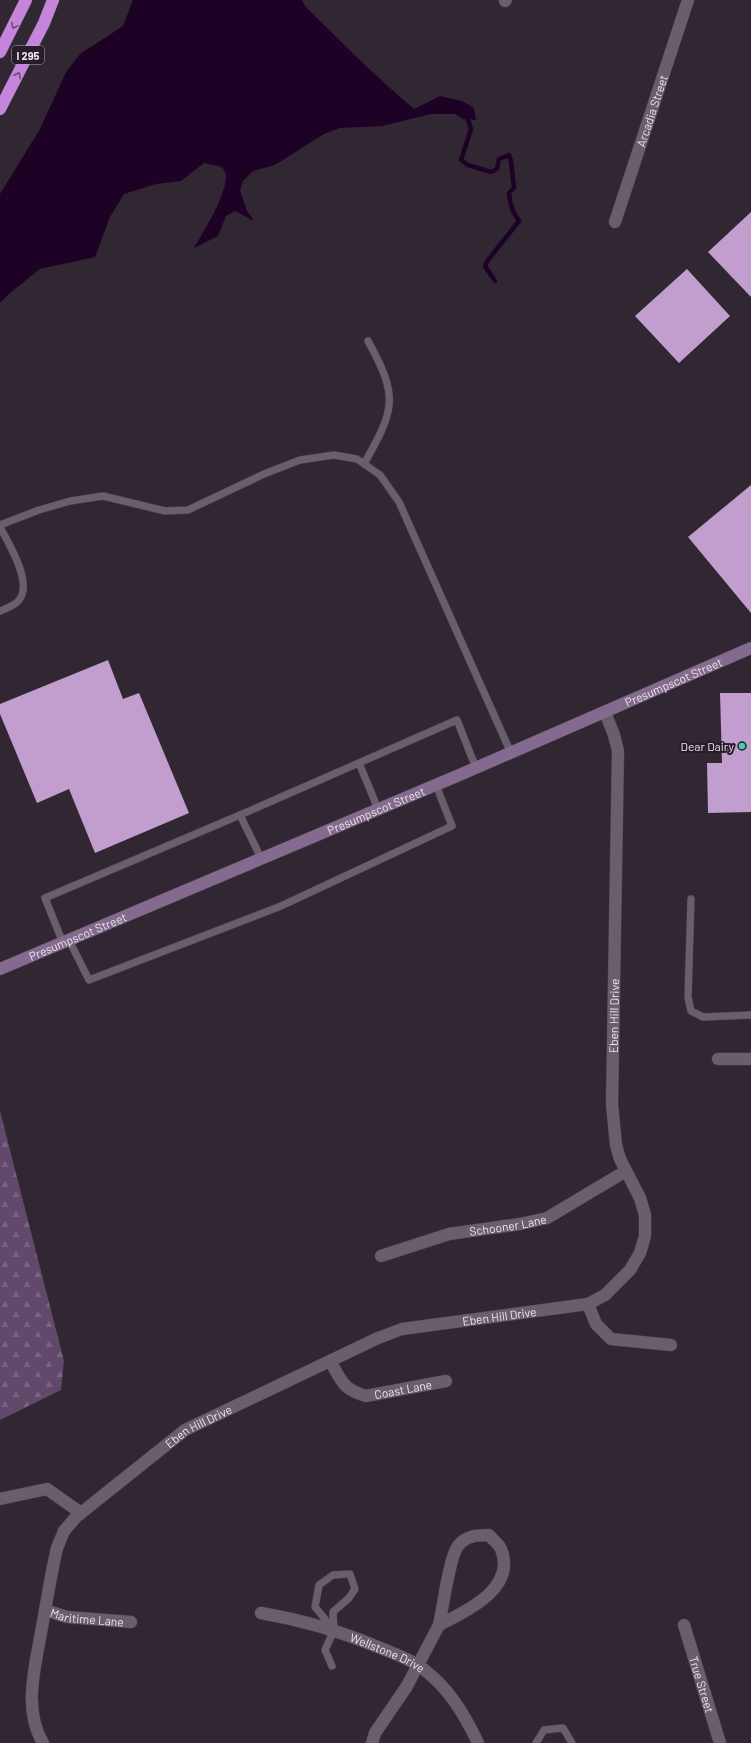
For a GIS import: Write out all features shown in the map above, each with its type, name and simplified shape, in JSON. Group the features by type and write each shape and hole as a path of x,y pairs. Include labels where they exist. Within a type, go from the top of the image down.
{"highway":[{"name":"I 295","path":"0,52 26,0"},
{"name":"I 295","path":"0,110 44,23 53,0"}],"street":[{"name":"Arcadia Street","path":"615,222 688,0"},
{"name":"Presumpscot Street","path":"0,970 511,753 751,648"},
{"name":"Eben Hill Drive","path":"43,1743 36,1732 33,1714 32,1685 57,1548 64,1531 82,1513 185,1430 378,1338 402,1329 588,1304 605,1295 617,1285 630,1270 640,1253 645,1236 645,1215 640,1198 620,1159 616,1145 612,1104 618,751 614,735 605,712"},
{"path":"718,1059 751,1059"},
{"name":"Schooner Lane","path":"381,1256 449,1234 520,1224 547,1218 626,1171"},
{"path":"588,1304 596,1324 611,1339 671,1346"},
{"name":"Coast Lane","path":"330,1361 345,1387 353,1392 366,1396 446,1381"},
{"path":"0,1499 47,1488 82,1513"},
{"path":"372,1743 375,1733 407,1686 439,1625 451,1563 458,1546 472,1536 489,1535 501,1548 504,1565 499,1582 488,1596 474,1607 439,1625"},
{"name":"Maritime Lane","path":"45,1610 67,1618 131,1622"},
{"name":"Wellstone Drive","path":"261,1613 293,1619 334,1630 400,1656 418,1665 441,1684 462,1713 478,1743"},
{"name":"True Street","path":"684,1625 720,1743"}],"lane":[{"path":"364,464 379,438 390,406 390,393 387,378 368,341"},
{"path":"0,611 19,600 25,587 21,571 0,526 40,510 64,503 103,496 165,511 188,510 264,474 300,460 334,455 357,459 380,475 399,502 511,753"},
{"path":"436,785 452,826 281,906 89,980 66,941 45,898 457,720 476,768"},
{"path":"359,763 378,809"},
{"path":"240,815 261,858"},
{"path":"691,899 688,997 691,1011 703,1017 751,1015"},
{"path":"332,1666 325,1650 334,1630 333,1612 349,1598 355,1589 350,1574 333,1575 319,1585 315,1607 334,1630"},
{"path":"536,1743 544,1730 563,1728 572,1743"}],"green space":[{"path":"0,1111 64,1361 61,1390 0,1420"}],"shaded area":[{"path":"133,0 302,0 305,6 345,46 414,109 440,96 462,101 474,108 476,120 463,119 455,114 431,114 382,126 340,128 324,134 275,165 253,171 243,181 240,190 247,211 254,221 235,211 226,216 218,236 194,248 219,203 226,176 222,167 204,163 181,181 156,184 124,194 110,217 95,257 40,269 0,303 0,194 40,129 66,72 80,54 123,26"}],"building":[{"path":"751,212 751,297 708,252"},
{"path":"687,269 730,316 679,363 635,316"},
{"path":"751,485 751,613 688,537"},
{"path":"108,660 123,699 139,693 189,813 95,853 69,789 37,803 0,714 0,704"},
{"path":"720,693 751,693 751,812 708,813 707,763 722,763"}],"waterway":[{"path":"466,114 471,129 461,160 468,165 491,172 497,169 499,159 509,155 511,161 514,188 509,193 510,201 513,211 519,221 488,260 485,266 495,281"}],"place":[{"name":"Dear Dairy","path":"742,746"}]}
